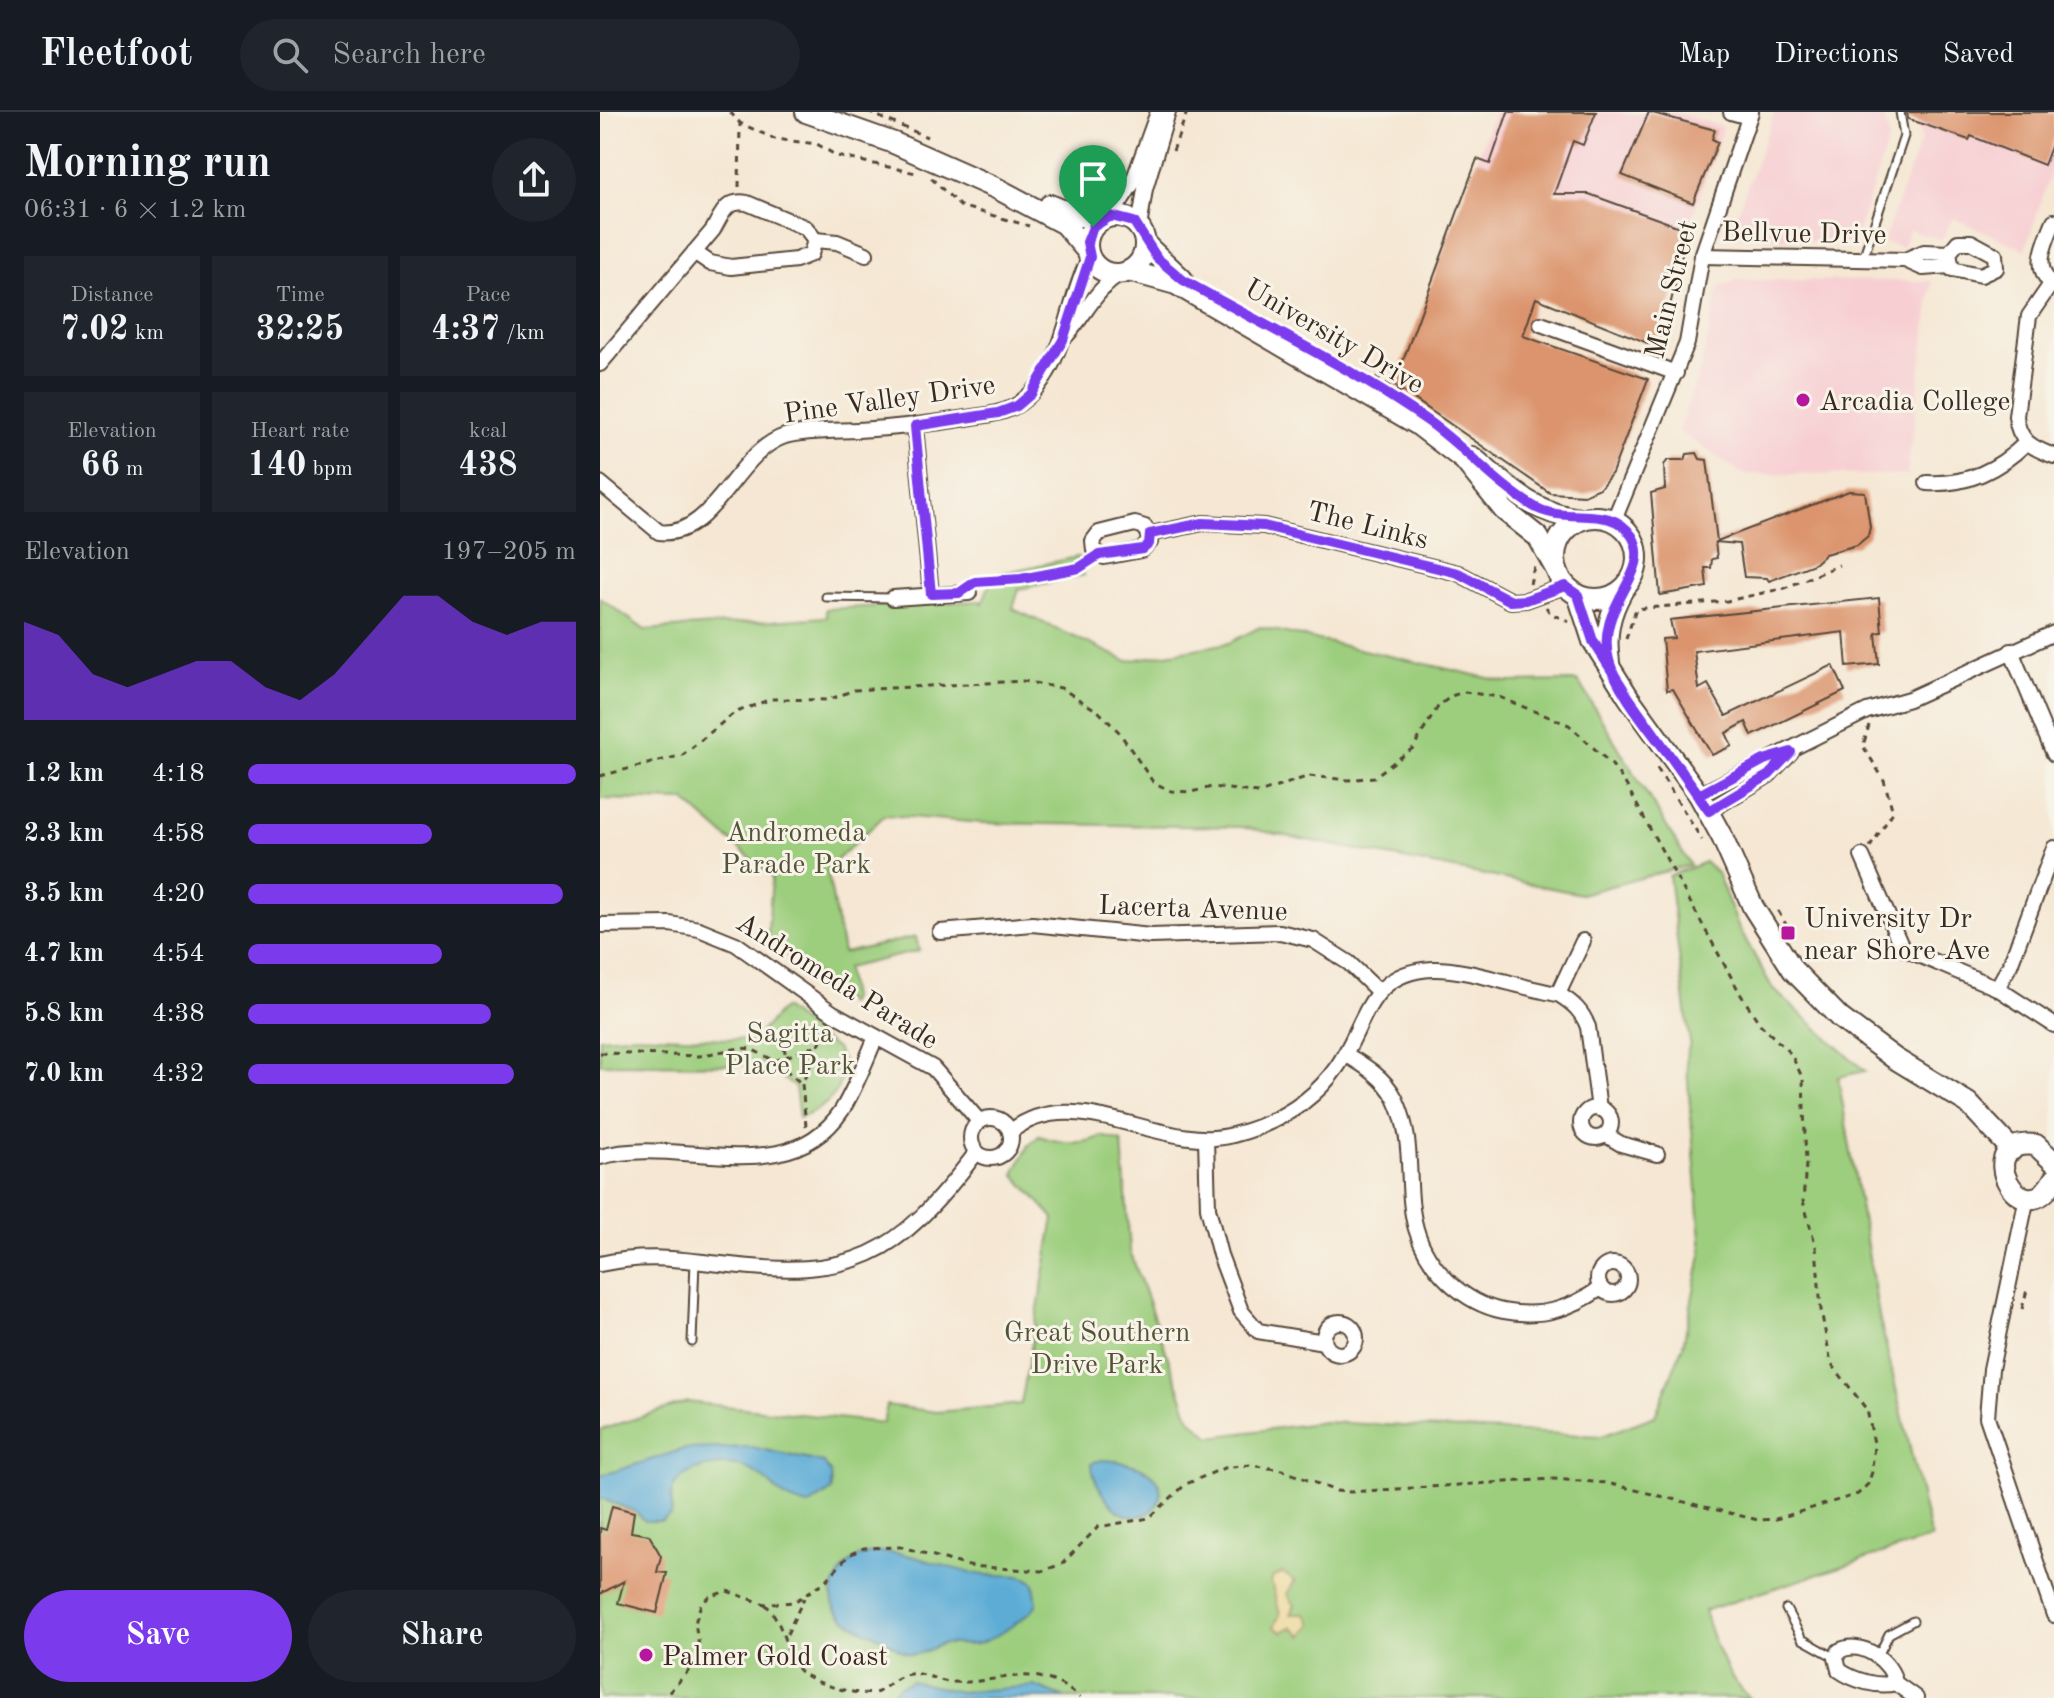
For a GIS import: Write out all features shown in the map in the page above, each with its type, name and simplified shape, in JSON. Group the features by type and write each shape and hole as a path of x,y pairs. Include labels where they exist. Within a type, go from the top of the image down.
{"street":[{"path":"806,112 894,143 1023,202 1064,224 1103,271 1126,272 1141,260 1145,189 1168,112"},
{"path":"837,112 919,143 1064,212 1127,218 1142,236"},
{"path":"1088,254 1093,227 1109,216 1132,184 1158,112"},
{"path":"1731,112 1750,114"},
{"name":"Main Street","path":"1614,520 1687,343 1702,256 1750,114"},
{"path":"600,364 694,252 727,205 737,201 806,228 815,240 814,248 805,258 757,264 719,266 694,252"},
{"path":"2054,221 2041,256 2044,275 2052,285 2029,316 2016,416 2017,427 2026,443 2054,456"},
{"name":"University Drive","path":"1142,236 1183,280 1430,423 1535,508 1557,516 1580,519"},
{"path":"815,240 837,242 866,254"},
{"name":"Pine Valley Drive","path":"600,483 659,532 682,531 699,520 760,450 773,440 794,434 915,426 998,413 1017,406 1043,379 1063,340 1088,254"},
{"name":"Bellvue Drive","path":"1702,256 1905,260 1923,268 1949,260"},
{"name":"Pine Valley Drive","path":"1063,340 1084,316 1102,287 1126,272"},
{"name":"University Drive","path":"1126,272 1176,284 1417,424 1464,460 1504,510 1538,537 1567,584 1593,641 1616,656"},
{"path":"1541,324 1676,373"},
{"path":"915,426 931,594"},
{"path":"1927,483 1958,482 1984,473 2005,464 2026,443"},
{"path":"1603,516 1614,520 1634,540 1638,553 1631,580 1622,591 1601,599 1567,584 1556,546 1569,525 1580,519 1603,516"},
{"name":"The Links","path":"1150,534 1203,523 1264,526 1458,573 1511,601 1539,596 1567,584"},
{"name":"The Links","path":"1138,524 1150,534 1149,544 1141,550 1099,555 1092,543 1100,532 1138,524"},
{"name":"University Drive","path":"1622,591 1611,610 1606,641 1616,656 1629,698 1704,803 1760,919 1808,987 1840,1018 1894,1058 1968,1103 2012,1150"},
{"path":"893,598 964,593"},
{"path":"1704,803 1769,775 1791,752 1867,711 1909,699 2054,633"},
{"path":"2011,651 2054,754"},
{"path":"1997,988 2010,965 2054,848"},
{"path":"1862,856 1902,948 1997,988 2054,1025"},
{"name":"Andromeda Parade","path":"600,925 670,924 720,936 759,959 833,1013 933,1068 979,1121"},
{"name":"Lacerta Avenue","path":"940,932 1032,924 1151,936 1280,932 1313,940 1349,963 1378,991"},
{"path":"1558,994 1583,941"},
{"path":"1010,1132 1026,1119 1076,1113 1183,1138 1206,1139 1250,1130 1284,1116 1321,1086 1345,1054 1364,1011 1378,991 1399,979 1430,969 1558,994 1579,1009 1588,1027 1599,1109 1610,1118 1606,1135"},
{"path":"600,1157 631,1151 670,1150 754,1158 782,1154 811,1141 840,1112 876,1037"},
{"path":"1345,1054 1383,1081 1394,1096 1404,1134 1415,1231 1426,1254 1456,1289 1498,1310 1540,1314 1564,1309 1601,1288"},
{"path":"1599,1109 1586,1114 1582,1127 1592,1138 1606,1135 1621,1144 1657,1154"},
{"path":"997,1119 1010,1132 1010,1145 1002,1156 989,1159 976,1153 970,1137 979,1121 997,1119"},
{"path":"1206,1139 1208,1208 1220,1255 1241,1311 1258,1331 1324,1342"},
{"path":"2054,1162 2036,1145 2012,1150 2003,1165 2011,1190 2027,1197 2044,1192 2054,1179"},
{"path":"600,1264 637,1256 777,1271 831,1267 857,1259 914,1227 976,1153"},
{"path":"2027,1197 1991,1369 1987,1417 2054,1615"},
{"path":"1895,1683 1892,1668 1878,1656 1852,1647 1839,1651 1836,1658 1839,1670 1844,1674 1873,1684 1895,1683 1916,1698"}],"lane":[{"path":"1863,258 1904,136 1900,112"},
{"path":"826,597 893,598"},
{"path":"692,1342 695,1261"},
{"path":"1786,1609 1802,1639 1836,1658"},
{"path":"1878,1656 1889,1634 1913,1621"}],"path":[{"path":"730,112 740,123 775,139 817,144 837,156 929,177 960,206 1039,231"},
{"path":"737,201 740,123"},
{"path":"1371,375 1407,397"},
{"path":"1538,537 1530,549 1534,565 1528,582 1548,612 1573,625"},
{"path":"964,593 975,582 1033,578 1079,568 1099,555"},
{"path":"1616,656 1636,609 1727,601 1785,588 1839,565"},
{"path":"600,776 683,755 734,713 771,699 828,700 854,690 1023,681 1061,688 1099,712 1119,732 1153,782 1171,791 1191,792 1212,787 1259,793 1309,776 1348,780 1374,777 1413,748 1439,705 1454,695 1465,692 1499,697 1569,725 1612,765 1741,995 1760,1024 1791,1054 1803,1079 1806,1164 1803,1201 1816,1247 1821,1310 1831,1363 1867,1410 1874,1443 1872,1472 1868,1484 1858,1494 1776,1519 1758,1520 1607,1483 1553,1479 1350,1492 1336,1491 1282,1470 1250,1465 1224,1468 1186,1484 1149,1518 1098,1527 1069,1559 1052,1569 969,1566 902,1547 874,1546 849,1555 804,1598 790,1623 787,1640"},
{"path":"1862,856 1893,812 1884,780 1863,746 1870,721 1867,711"},
{"path":"1649,757 1706,845"},
{"path":"1773,906 1796,943"},
{"path":"811,1141 802,1115 802,1084 833,1013"},
{"path":"775,1061 817,1044"},
{"path":"784,1047 786,1057"},
{"path":"600,1053 699,1056 739,1048 775,1061 802,1084"},
{"path":"2022,1309 2028,1286"},
{"path":"664,1698 701,1657 695,1623 701,1604 717,1593 727,1591 765,1604 804,1598"},
{"path":"765,1604 780,1622 793,1663 801,1672 858,1693 878,1692 906,1675 925,1673 950,1682 1017,1674 1056,1682 1080,1698"}],"shaded area":[{"path":"1495,112 1619,112 1629,115 1674,112 1723,127 1688,230 1590,194 1567,194 1477,159"},
{"path":"1775,112 1882,112 1889,137 1854,244 1729,235"},
{"path":"2054,112 2054,162 2025,250 1953,218 1942,240 1909,230 1902,247 1883,242 1922,137 1913,115"},
{"name":"Arcadia College","path":"1737,280 1932,281 1907,475 1743,474 1678,431 1701,367 1719,287"}],"green space":[{"name":"Andromeda Parade Park","path":"1078,557 1084,575 1019,589 1013,609 1127,661 1229,643 1260,627 1506,682 1578,681 1690,865 1581,894 1241,827 983,823 885,815 827,869 843,953 916,937 919,951 846,968 851,999 848,1004 799,961 767,944 772,877 685,801 600,799 600,598 645,630 826,617 826,609 981,601 982,604 993,575"},
{"name":"Great Southern Drive Park","path":"1705,862 1717,873 1739,928 1773,989 1865,1071 1838,1077 1879,1316 1931,1538 1704,1611 1727,1670 1750,1698 600,1698 600,1430 687,1402 883,1423 887,1405 937,1412 1021,1404 1054,1218 1014,1174 1029,1145 1039,1136 1070,1142 1102,1136 1122,1142 1130,1251 1190,1419 1211,1437 1324,1422 1602,1436 1655,1416 1683,1345 1702,1251 1686,1057 1690,1043 1669,876"},
{"name":"Sagitta Place Park","path":"783,1008 836,1049 844,1063 836,1092 817,1110 799,1118 795,1087 763,1065 600,1064 600,1038 637,1035 753,1040"}],"sand":[{"path":"1283,1573 1295,1581 1287,1594 1295,1605 1291,1614 1306,1614 1312,1624 1302,1636 1291,1627 1282,1632 1274,1627 1280,1614 1271,1582 1273,1577"}],"water":[{"path":"752,1447 824,1463 831,1474 832,1490 809,1506 789,1500 752,1471 721,1465 696,1470 677,1482 671,1493 671,1515 661,1521 645,1521 636,1512 600,1498 600,1476 684,1449"},
{"path":"1101,1460 1134,1465 1153,1476 1160,1489 1159,1502 1150,1512 1137,1516 1121,1513 1096,1482 1092,1463"},
{"path":"879,1552 906,1555 972,1573 1023,1577 1034,1583 1037,1604 1018,1622 983,1642 972,1645 945,1644 920,1653 907,1653 851,1623 836,1609 832,1600 833,1589 847,1565 861,1556"},
{"path":"911,1681 960,1692 1034,1686 1065,1698 890,1698 898,1687"}],"building":[{"path":"1508,112 1596,112 1583,145 1573,141 1554,194 1589,194 1688,230 1660,348 1536,298 1523,336 1648,379 1612,473 1600,488 1584,495 1550,493 1394,385 1477,159 1490,164"},
{"path":"1649,112 1715,130 1712,139 1718,142 1693,203 1622,175"},
{"path":"1907,112 2054,112 2054,139 2044,165 1971,136 1969,140 1908,119"},
{"path":"1697,453 1700,459 1707,460 1717,541 1849,491 1865,492 1870,527 1868,536 1857,545 1825,554 1814,564 1769,581 1767,578 1744,577 1739,544 1715,542 1717,558 1712,559 1711,568 1705,568 1707,587 1660,595 1651,493 1665,489 1664,465 1668,460 1685,460 1687,454"},
{"path":"1879,598 1882,632 1876,633 1879,664 1847,667 1844,632 1694,651 1699,689 1708,684 1726,716 1833,665 1845,691 1752,736 1746,722 1726,733 1732,746 1712,755 1673,689 1667,690 1662,639 1674,638 1670,620"},
{"path":"612,1506 634,1512 631,1532 649,1535 661,1556 657,1572 667,1573 657,1613 618,1603 624,1581 600,1594 600,1528 606,1530"}],"place":[{"name":"Arcadia College","path":"1803,400"},
{"name":"University Dr near Shore Ave","path":"1788,933"},
{"name":"Palmer Gold Coast","path":"646,1655"}],"route":[{"path":"1093,227 1087,242 1090,257 1069,313 1063,340 1043,379 1031,394 1017,406 998,413 915,426 931,594 959,593 975,582 1033,578 1079,568 1099,555 1106,557 1140,551 1149,544 1150,534 1203,523 1264,526 1458,573 1511,601 1541,596 1565,586 1578,595 1593,641 1609,662 1618,681 1682,769 1709,811 1769,775 1791,752 1764,760 1699,795 1682,769 1629,698 1618,681 1609,662 1606,641 1611,610 1637,567 1638,553 1626,528 1603,516 1580,519 1557,516 1535,508 1430,423 1183,280 1145,244 1134,222 1111,216 1098,221 1093,227"}]}
